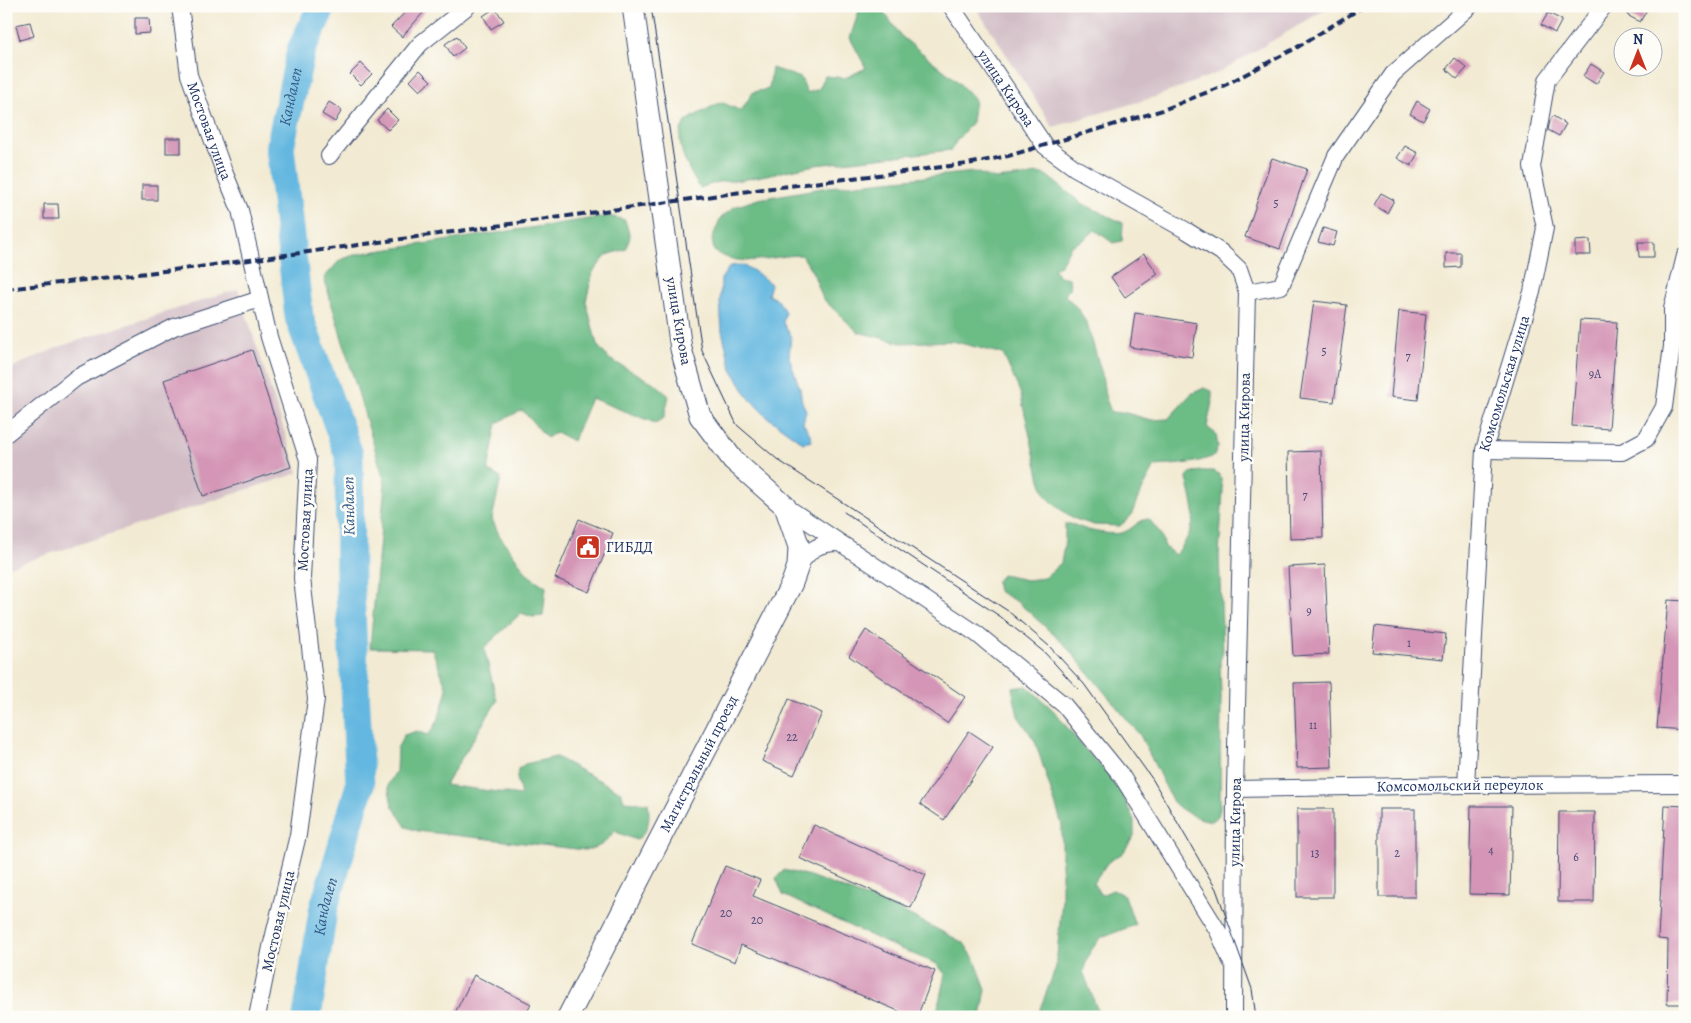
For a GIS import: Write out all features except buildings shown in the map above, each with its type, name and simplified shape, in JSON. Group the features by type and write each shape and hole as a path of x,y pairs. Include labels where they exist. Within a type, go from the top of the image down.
{"main road":[{"name":"улица Кирова","path":"633,6 681,349 700,416 733,460 785,506"},
{"name":"Магистральный проезд","path":"568,1017 788,591 798,566 799,547 785,506"}],"street":[{"name":"Мостовая улица","path":"180,6 189,75 240,210 269,337 308,460 302,578 316,699 298,834 271,947 257,1017"},
{"path":"328,156 420,44 468,6"},
{"name":"улица Кирова","path":"951,6 1045,146 1075,168 1221,252 1239,269 1246,292 1235,789 1234,1017"},
{"path":"1246,292 1281,286 1336,156 1393,74 1470,6"},
{"name":"Комсомольская улица","path":"1466,785 1484,450 1532,292 1544,228 1532,168 1547,80 1604,6"},
{"path":"1484,450 1622,452 1646,440 1664,407 1672,346 1672,309 1685,256"},
{"path":"6,434 76,378 174,328 260,299"},
{"name":"улица Кирова","path":"785,506 977,634 1064,705 1121,775 1218,931 1233,965"},
{"path":"798,566 808,553 816,547 829,543 839,543"},
{"name":"Комсомольский переулок","path":"1235,789 1685,784"}],"shaded area":[{"path":"975,6 1331,6 1220,72 1155,97 1053,127"},
{"path":"238,289 298,473 6,568 6,370 61,346"}],"green space":[{"path":"860,8 881,8 901,36 956,80 975,100 972,122 951,150 815,165 742,180 718,182 700,188 691,174 681,146 680,137 686,122 721,102 741,111 753,92 769,89 772,68 801,78 807,93 819,89 825,76 845,78 866,68 850,38"},
{"path":"975,172 995,179 1027,176 1037,173 1046,175 1081,203 1123,223 1122,241 1113,243 1095,230 1085,239 1071,246 1061,264 1054,269 1059,276 1069,278 1070,287 1065,295 1079,310 1087,324 1102,374 1105,396 1111,412 1126,413 1151,420 1168,419 1191,394 1204,388 1212,391 1212,402 1207,427 1216,434 1218,447 1214,456 1192,463 1155,466 1131,516 1120,526 1094,525 1075,519 1057,507 1046,496 1040,480 1020,392 1003,354 952,341 902,343 858,332 823,299 814,275 802,255 746,261 725,257 714,251 712,239 720,219 734,207 758,199 828,187"},
{"path":"609,216 625,220 630,237 626,249 607,255 593,272 586,301 597,345 609,359 656,384 669,396 664,418 655,423 591,398 573,441 556,432 547,438 522,410 497,423 488,471 501,478 492,519 499,535 528,575 546,587 543,616 533,617 521,613 484,648 497,701 445,785 521,795 517,778 518,769 525,764 556,757 621,792 624,801 648,803 648,824 644,833 636,840 614,831 602,844 585,850 418,831 406,827 392,805 388,785 396,771 397,749 404,735 417,731 428,735 438,721 447,689 432,649 370,648 385,483 324,278 340,260 357,254"},
{"path":"1214,471 1220,475 1223,490 1219,556 1223,651 1220,661 1220,809 1218,816 1211,821 1190,814 1173,802 1140,735 1065,645 1019,603 998,591 996,582 1002,575 1027,580 1044,578 1061,563 1065,540 1065,524 1096,532 1117,534 1125,532 1142,521 1149,519 1161,534 1165,547 1175,555 1188,535 1194,518 1187,478 1190,473"},
{"path":"1027,686 1054,711 1083,747 1117,784 1134,820 1134,836 1123,853 1108,862 1093,883 1101,895 1113,890 1125,896 1135,925 1100,938 1090,952 1083,971 1100,1017 1037,1017 1056,967 1062,898 1062,825 1035,741 1018,716 1012,688"},
{"path":"784,870 810,876 902,911 964,943 975,960 986,989 981,1017 936,1017 945,974 937,964 884,942 783,895 776,878"}],"water":[{"path":"741,265 754,271 771,284 768,295 778,300 785,312 783,323 791,336 789,357 806,410 803,423 812,441 803,443 767,417 748,397 731,368 722,331 721,279 730,266"}],"waterway":[{"name":"Кандалеп","path":"307,1017 323,911 360,785 350,592 349,455 299,317 280,147 301,50 322,6"}],"tram line":[{"path":"651,6 702,351 737,425 778,460 1008,611 1049,646 1084,684 1153,780 1216,889 1252,989 1256,1017"},
{"path":"844,512 1001,617 1045,653 1078,689"}],"railway":[{"path":"6,289 199,267 756,190 967,164 1008,156 1163,110 1225,85 1296,48 1364,6"}],"place":[{"name":"ГИБДД","path":"588,547"}]}
